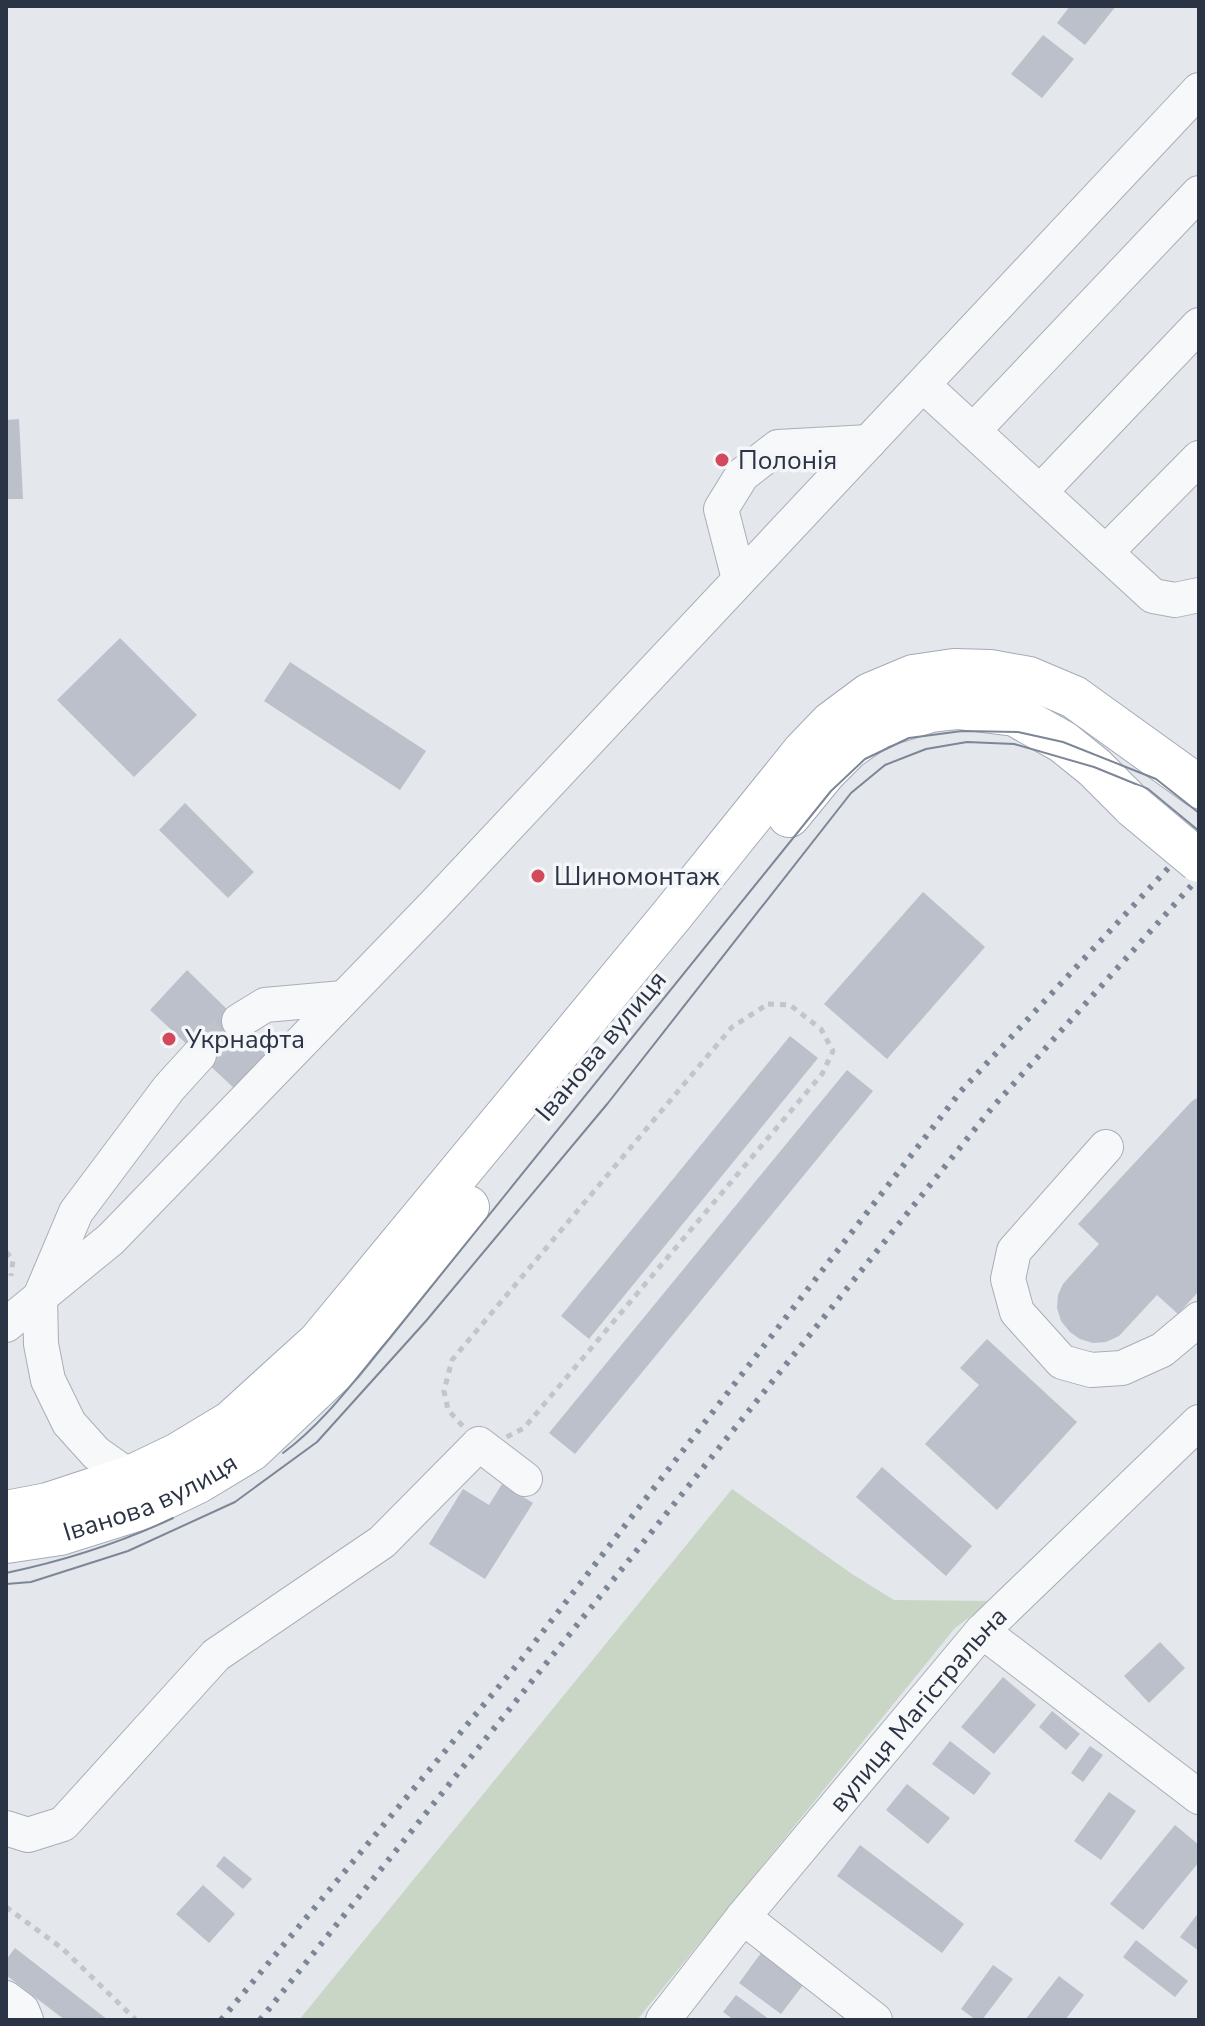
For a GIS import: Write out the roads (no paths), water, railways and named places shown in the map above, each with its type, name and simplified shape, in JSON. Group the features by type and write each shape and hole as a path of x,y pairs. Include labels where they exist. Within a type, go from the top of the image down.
{"main road":[{"name":"Іванова вулиця","path":"6,1512 48,1504 130,1477 178,1454 231,1422 319,1342 804,751 831,723 870,694 913,676 954,670 990,671 1029,678 1074,697 1184,776"},
{"name":"Іванова вулиця","path":"6,1542 60,1534 146,1507 198,1482 251,1450 343,1363 825,772 849,748 879,727 931,711 958,708 1015,715 1063,742 1199,861"}],"street":[{"path":"25,1293 111,1239 436,903 1199,90"},
{"path":"973,431 1199,193"},
{"path":"1040,492 1199,325"},
{"path":"923,385 1153,596 1175,600 1199,595"},
{"path":"739,579 721,509 742,475 778,447 869,442"},
{"path":"1106,552 1199,458"},
{"path":"239,1021 265,1005 343,998"},
{"path":"6,1325 76,1212 169,1088 199,1055"},
{"path":"1106,1147 1014,1251 1008,1279 1017,1312 1062,1362 1091,1370 1122,1368 1162,1350 1199,1319"},
{"path":"25,1293 41,1344 48,1380 69,1423 96,1453 130,1477"},
{"name":"вулиця Магістральна","path":"663,2020 743,1917 982,1631 1199,1422"},
{"path":"6,1828 28,1835 63,1824 216,1655 382,1542 479,1444 525,1479"},
{"path":"982,1631 1199,1797"},
{"path":"743,1917 875,2020"},
{"path":"6,1998 22,2010 26,2020"}],"tunnel":[{"path":"199,1055 239,1021"}],"tram line":[{"path":"283,1453 312,1428 352,1384 831,791 865,759 909,738 962,731 1018,732 1063,742 1156,779 1199,813"},
{"path":"6,1584 31,1582 128,1551 235,1502 317,1442 426,1321 608,1103 851,793 885,765 926,749 967,742 1014,744 1094,767 1148,789 1199,831"},
{"path":"6,1573 91,1550 173,1518"}],"railway":[{"path":"221,2020 521,1660 961,1091 1199,835"},
{"path":"260,2020 991,1109 1199,877"}],"place":[{"name":"Полонія","path":"722,460"},
{"name":"Шиномонтаж","path":"538,876"},
{"name":"Укрнафта","path":"169,1039"}]}
